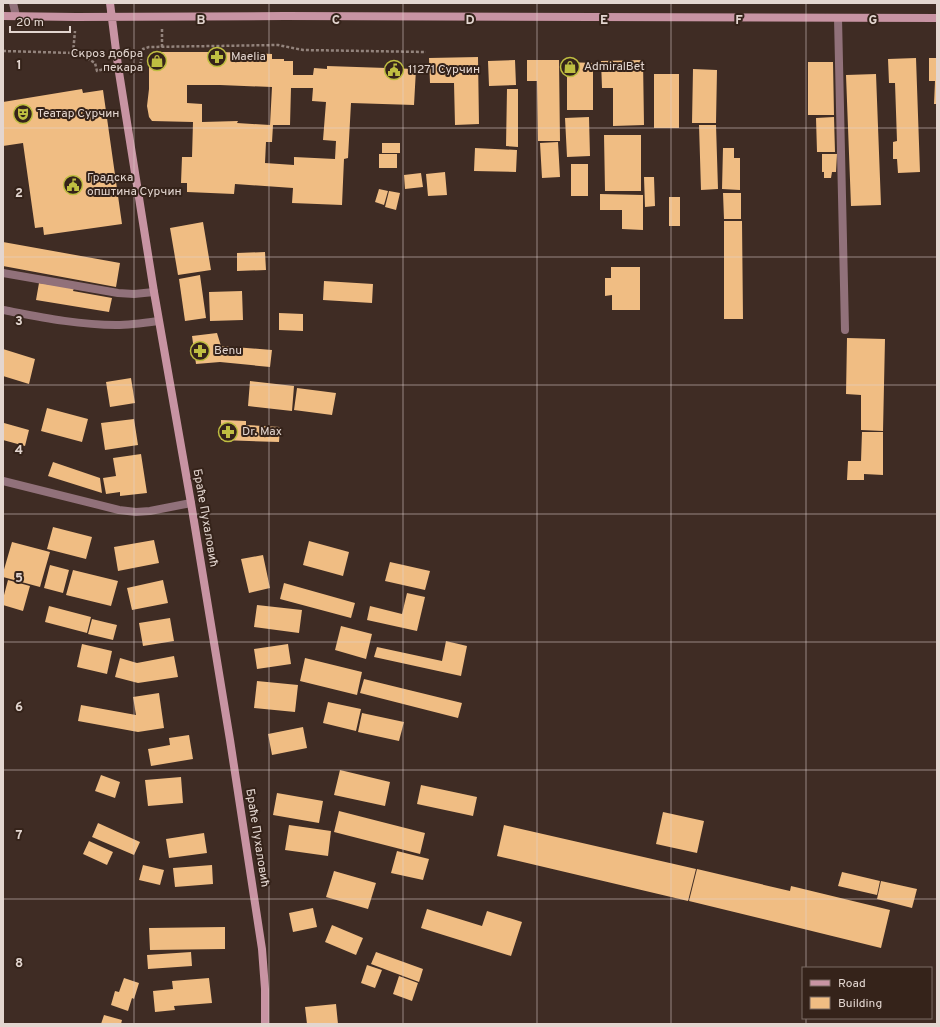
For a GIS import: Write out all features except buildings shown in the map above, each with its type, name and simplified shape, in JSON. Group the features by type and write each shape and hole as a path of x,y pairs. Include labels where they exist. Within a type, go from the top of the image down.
{"main road":[{"name":"Браће Пухаловић","path":"110,3 118,66 158,321 230,740 262,949 265,989 265,1024"},
{"path":"3,16 937,18"}],"street":[{"path":"13,3 16,16"},
{"path":"838,18 845,330"},
{"path":"3,273 118,293 134,294 154,292"},
{"path":"3,310 68,322 132,324 158,321"},
{"path":"3,481 119,510 136,512 150,511 190,503"}],"path":[{"path":"3,51 73,53 86,57 95,63 97,71 118,66 140,66 143,50 149,47 278,45 303,50 426,52"}],"place":[{"name":"Maelia","path":"217,57"},
{"name":"Скроз добра пекара","path":"157,61"},
{"name":"AdmiralBet","path":"570,67"},
{"name":"11271 Сурчин","path":"394,70"},
{"name":"Театар Сурчин","path":"23,114"},
{"name":"Градска општина Сурчин","path":"73,185"},
{"name":"Benu","path":"200,351"},
{"name":"Dr. Max","path":"228,432"}]}
